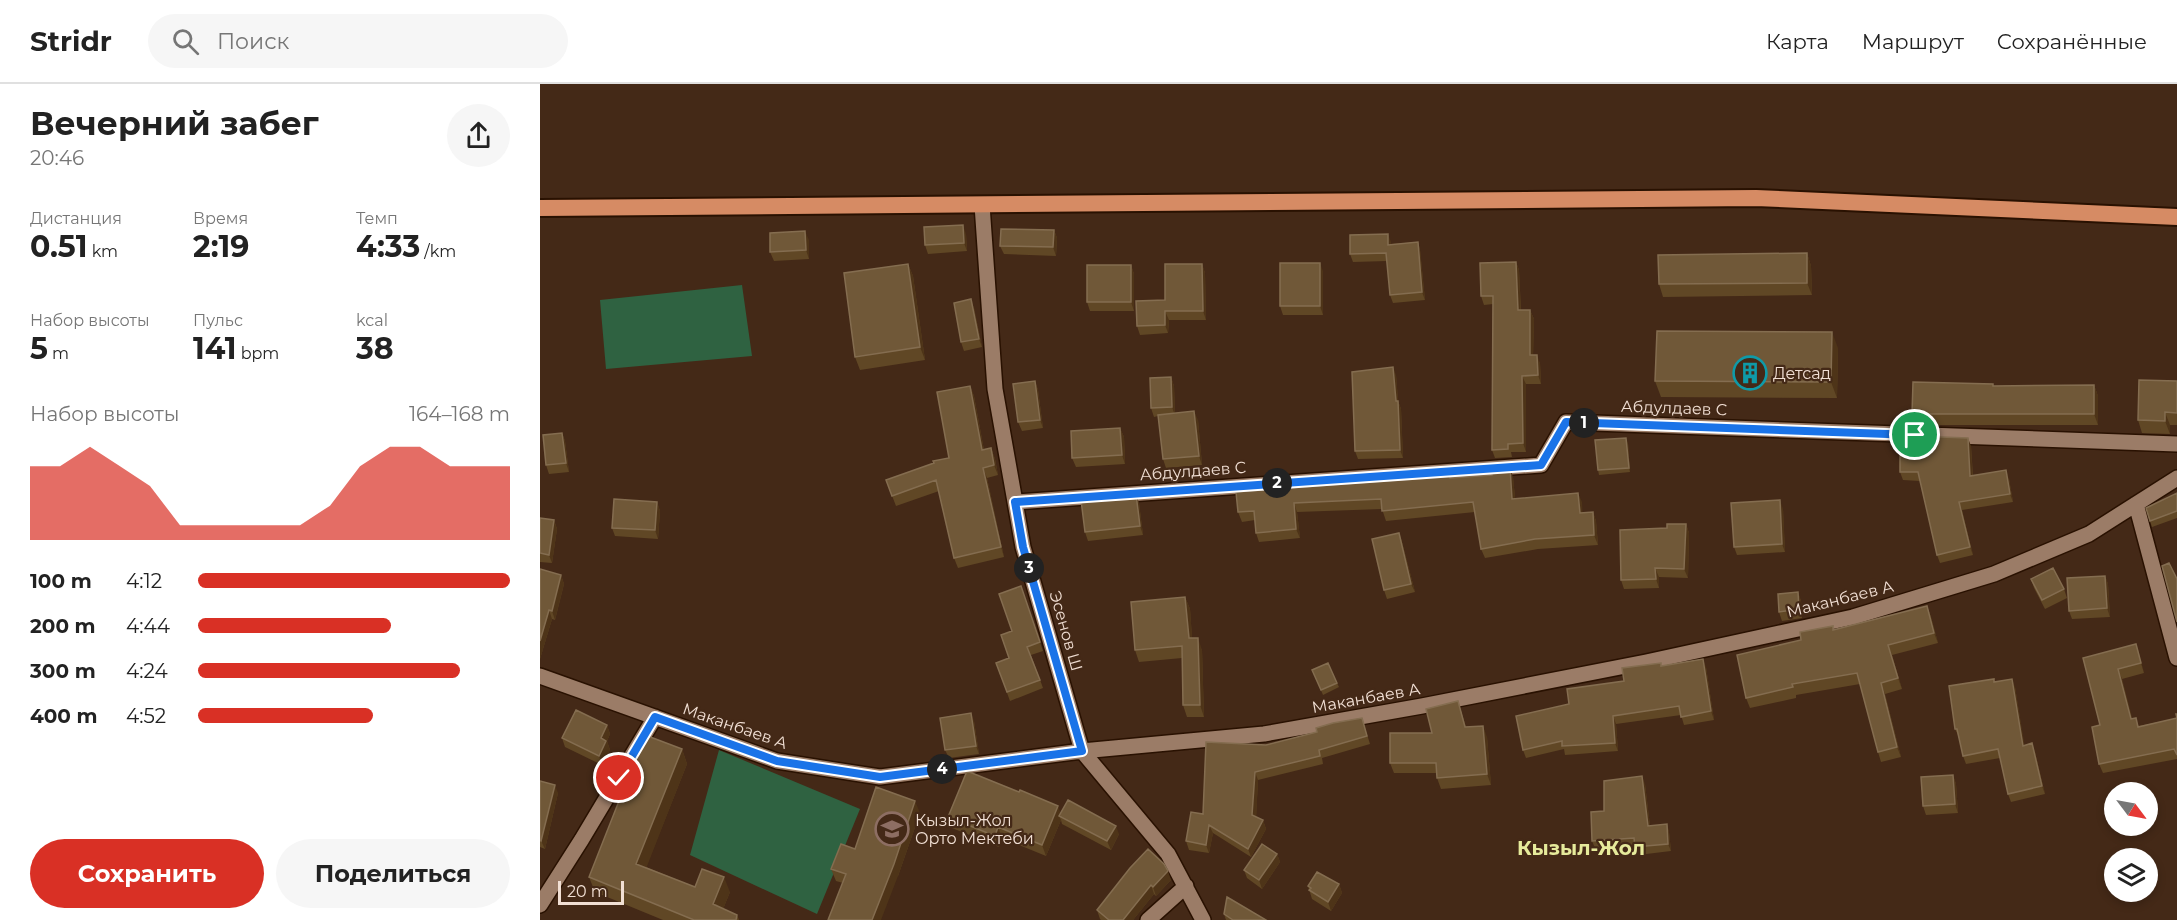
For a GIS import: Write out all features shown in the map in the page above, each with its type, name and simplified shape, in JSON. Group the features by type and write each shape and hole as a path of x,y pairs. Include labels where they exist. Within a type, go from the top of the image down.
{"highway":[{"path":"540,208 1756,198 2177,217"}],"street":[{"name":"Эсенов Ш","path":"982,205 994,389 1023,547 1082,751 1168,854 1203,920"},
{"name":"Абдулдаев С","path":"1015,502 1541,465 1566,422 2177,444"},
{"name":"Маканбаев А","path":"540,676 777,761 880,777 1082,751 1264,734 1646,662 1853,617 1994,574 2089,534 2177,478"},
{"path":"2136,504 2177,658"},
{"path":"540,905 582,840 655,717"},
{"path":"1148,920 1186,886"}],"green space":[{"path":"742,285 752,356 606,369 600,300"},
{"path":"719,750 860,809 817,914 690,855"}],"building":[{"path":"963,225 964,243 925,245 924,227"},
{"path":"1001,229 1054,230 1053,247 1000,246"},
{"path":"805,231 806,250 770,252 770,233"},
{"path":"1388,234 1388,245 1418,242 1422,292 1390,295 1386,253 1350,254 1350,235"},
{"path":"1807,253 1807,283 1659,284 1658,255"},
{"path":"1516,262 1518,310 1530,310 1530,355 1537,355 1538,375 1522,376 1523,443 1508,444 1508,449 1492,450 1493,296 1481,296 1480,263"},
{"path":"1280,263 1320,263 1320,306 1280,306"},
{"path":"908,264 920,347 855,357 844,273"},
{"path":"1165,264 1202,264 1203,311 1165,311 1165,325 1137,326 1136,301 1165,300"},
{"path":"1087,265 1131,265 1131,302 1087,302"},
{"path":"971,299 979,339 961,342 954,303"},
{"name":"Детсад","path":"1657,331 1832,332 1831,382 1655,381"},
{"path":"1393,367 1396,401 1398,401 1400,450 1355,451 1352,372"},
{"path":"1171,377 1172,407 1151,408 1150,378"},
{"path":"2139,380 2177,381 2177,413 2165,412 2165,421 2138,420"},
{"path":"1035,381 1040,420 1018,422 1013,384"},
{"path":"1913,382 1993,384 1993,386 2094,385 2094,414 1912,414"},
{"path":"970,386 982,450 991,448 994,465 983,468 1001,547 954,558 936,480 892,496 886,480 934,463 933,461 949,458 937,392"},
{"path":"1194,411 1199,456 1163,459 1158,415"},
{"path":"1120,428 1122,455 1072,458 1071,431"},
{"path":"562,433 566,463 546,465 543,435"},
{"path":"1913,436 1968,438 1970,476 2006,470 2010,494 1959,502 1970,547 1937,555 1918,472 1900,472 1900,446 1912,446"},
{"path":"1626,438 1629,468 1598,470 1595,440"},
{"path":"1510,467 1512,499 1578,493 1580,513 1593,512 1594,535 1535,539 1481,549 1473,502 1382,511 1381,499 1294,503 1296,529 1256,533 1254,511 1238,512 1236,492 1449,476 1450,478 1492,475 1492,469"},
{"path":"2177,493 2177,511 2150,521 2146,508"},
{"path":"1136,494 1140,526 1085,532 1081,500"},
{"path":"614,499 657,502 655,530 612,528"},
{"path":"1780,500 1782,544 1734,547 1731,503"},
{"path":"540,518 554,520 549,555 540,553"},
{"path":"1667,524 1686,524 1684,569 1655,568 1656,579 1621,580 1620,530 1667,528"},
{"path":"1399,533 1411,584 1384,590 1372,539"},
{"path":"2169,563 2177,579 2177,622 2162,566"},
{"path":"2053,568 2064,589 2042,600 2031,579"},
{"path":"540,569 561,575 552,611 549,610 540,641"},
{"path":"2105,576 2107,608 2069,611 2067,578"},
{"path":"1021,586 1040,642 1027,647 1040,680 1007,692 996,663 1009,658 1001,635 1012,631 999,594"},
{"path":"1798,592 1799,609 1779,612 1778,594"},
{"path":"1185,597 1189,638 1198,638 1200,705 1183,705 1182,646 1135,650 1131,602"},
{"path":"1927,606 1934,633 1888,645 1898,678 1881,683 1897,747 1878,752 1857,673 1792,684 1793,687 1746,698 1737,655 1801,640 1800,632 1833,626 1833,630"},
{"path":"2136,644 2141,663 2118,669 2131,719 2136,718 2138,727 2177,718 2177,755 2174,749 2099,764 2092,727 2100,725 2083,658"},
{"path":"1703,659 1711,711 1681,717 1679,706 1613,716 1615,743 1562,746 1562,741 1523,750 1516,716 1569,704 1567,689 1624,681 1622,668 1661,663 1661,666"},
{"path":"1328,663 1337,683 1321,690 1312,670"},
{"path":"1994,679 1994,682 2012,679 2023,746 2032,743 2042,786 2008,794 1998,749 1963,756 1957,729 1955,729 1949,686"},
{"path":"1458,701 1465,727 1483,726 1487,774 1437,778 1436,763 1390,763 1390,733 1432,733 1426,709"},
{"path":"576,710 607,725 601,738 606,741 599,756 562,738"},
{"path":"971,713 976,746 945,750 940,718"},
{"path":"1362,718 1367,736 1319,750 1320,756 1255,772 1252,815 1263,820 1248,849 1209,825 1206,845 1186,841 1191,812 1203,814 1206,742 1266,745 1317,732 1316,728 1333,723"},
{"path":"645,735 682,749 636,864 695,887 702,869 724,877 713,904 737,915 736,920 694,920 589,877"},
{"path":"967,771 1058,806 1042,845 998,827 995,836 948,817"},
{"path":"1953,775 1955,804 1923,806 1921,777"},
{"path":"1642,776 1648,826 1667,824 1668,844 1635,847 1634,838 1592,841 1591,812 1604,811 1604,781"},
{"path":"540,781 555,785 541,841 540,840"},
{"path":"876,787 915,801 894,864 872,920 828,920 846,874 831,869 841,844 855,849"},
{"path":"1068,800 1116,826 1107,841 1059,816"},
{"path":"1262,844 1277,854 1259,880 1244,870"},
{"path":"1148,849 1168,871 1153,887 1151,885 1123,920 1109,920 1097,910"},
{"path":"1317,872 1339,884 1328,902 1309,890 1311,888 1308,886"},
{"path":"1227,897 1266,920 1233,920 1224,914"}],"place":[{"name":"Детсад","path":"1750,373"},
{"name":"Кызыл-Жол Орто Мектеби","path":"892,829"}],"district":[{"name":"Кызыл-Жол","path":"1581,848"}],"route":[{"path":"619,778 655,717 777,761 880,777 1082,751 1023,547 1015,502 1541,465 1566,422 1915,435"}]}
